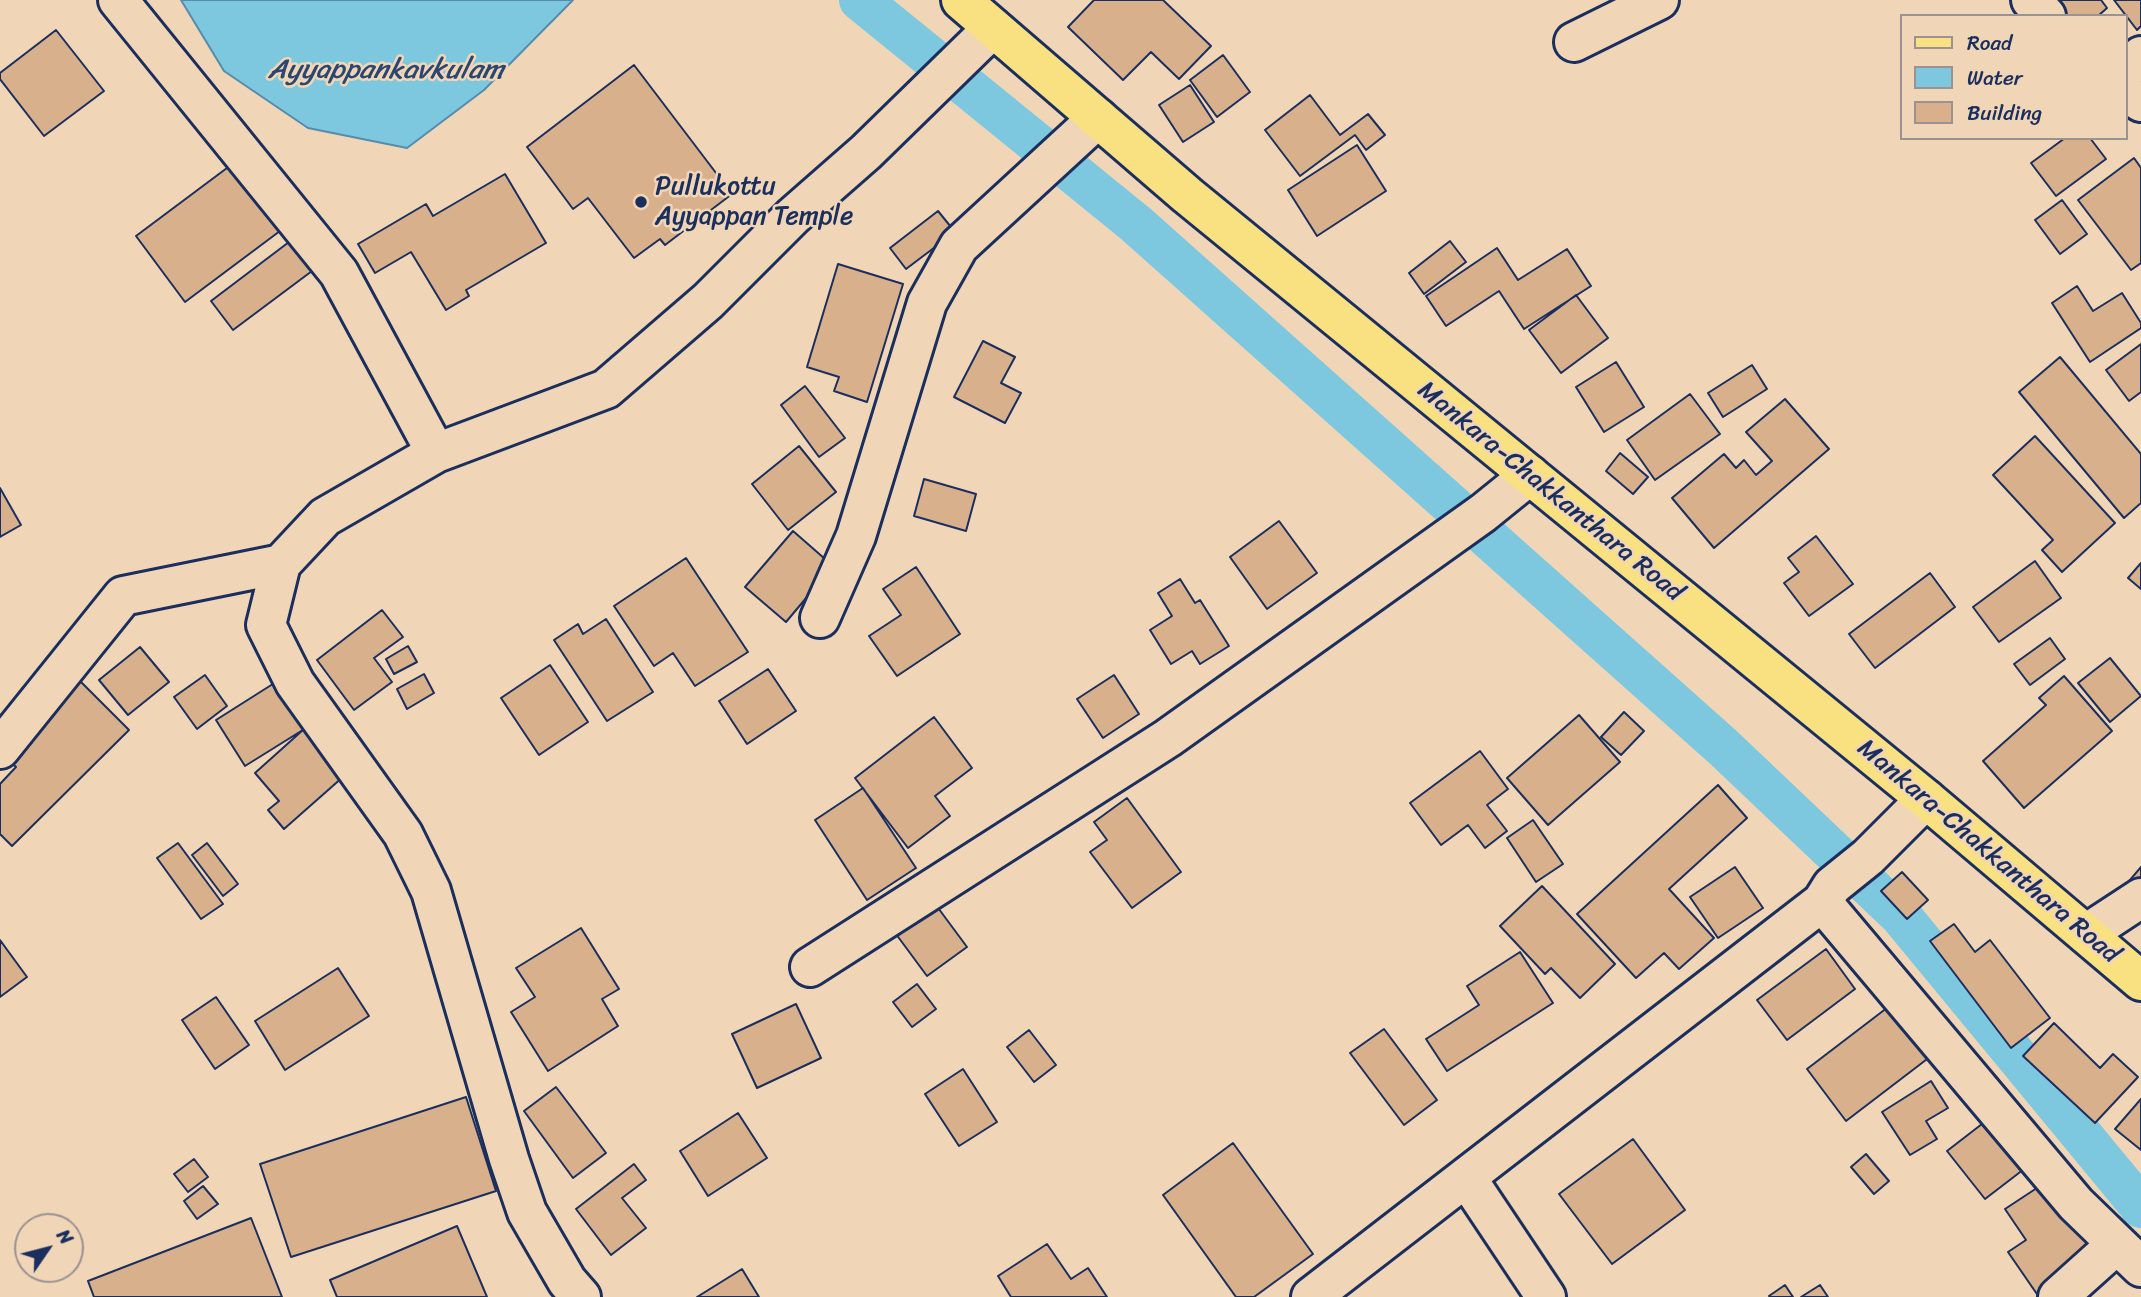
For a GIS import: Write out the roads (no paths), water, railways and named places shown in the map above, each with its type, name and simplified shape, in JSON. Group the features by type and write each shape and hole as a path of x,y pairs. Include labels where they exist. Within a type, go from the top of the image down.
{"main road":[{"name":"Mankara-Chakkanthara Road","path":"961,0 987,35 1098,118 1187,195 1926,799 2141,981"}],"street":[{"path":"118,0 340,273 436,453"},
{"path":"1574,42 1659,0"},
{"path":"2031,0 2044,14"},
{"path":"580,1297 567,1281 527,1212 431,891 403,834 295,683 266,625 281,564 325,517 436,453 606,389 708,301 793,216 922,99 987,35"},
{"path":"2127,68 2141,56"},
{"path":"820,618 856,536 927,303 960,246 1098,118"},
{"path":"810,967 1168,738 1483,513 1530,475"},
{"path":"0,749 123,596 281,564"},
{"path":"1311,1297 1827,894 1926,799"},
{"path":"1827,894 2076,1204 2129,1256 2058,1297"},
{"path":"2086,934 2141,898"},
{"path":"1466,1177 1546,1297"}],"water":[{"name":"Ayyappankavkulam","path":"181,0 573,0 484,90 407,148 308,128 224,71"}],"waterway":[{"path":"860,0 1136,224 1723,747 1900,915 2141,1207"}],"place":[{"name":"Pullukottu Ayyappan Temple","path":"641,202"}]}
